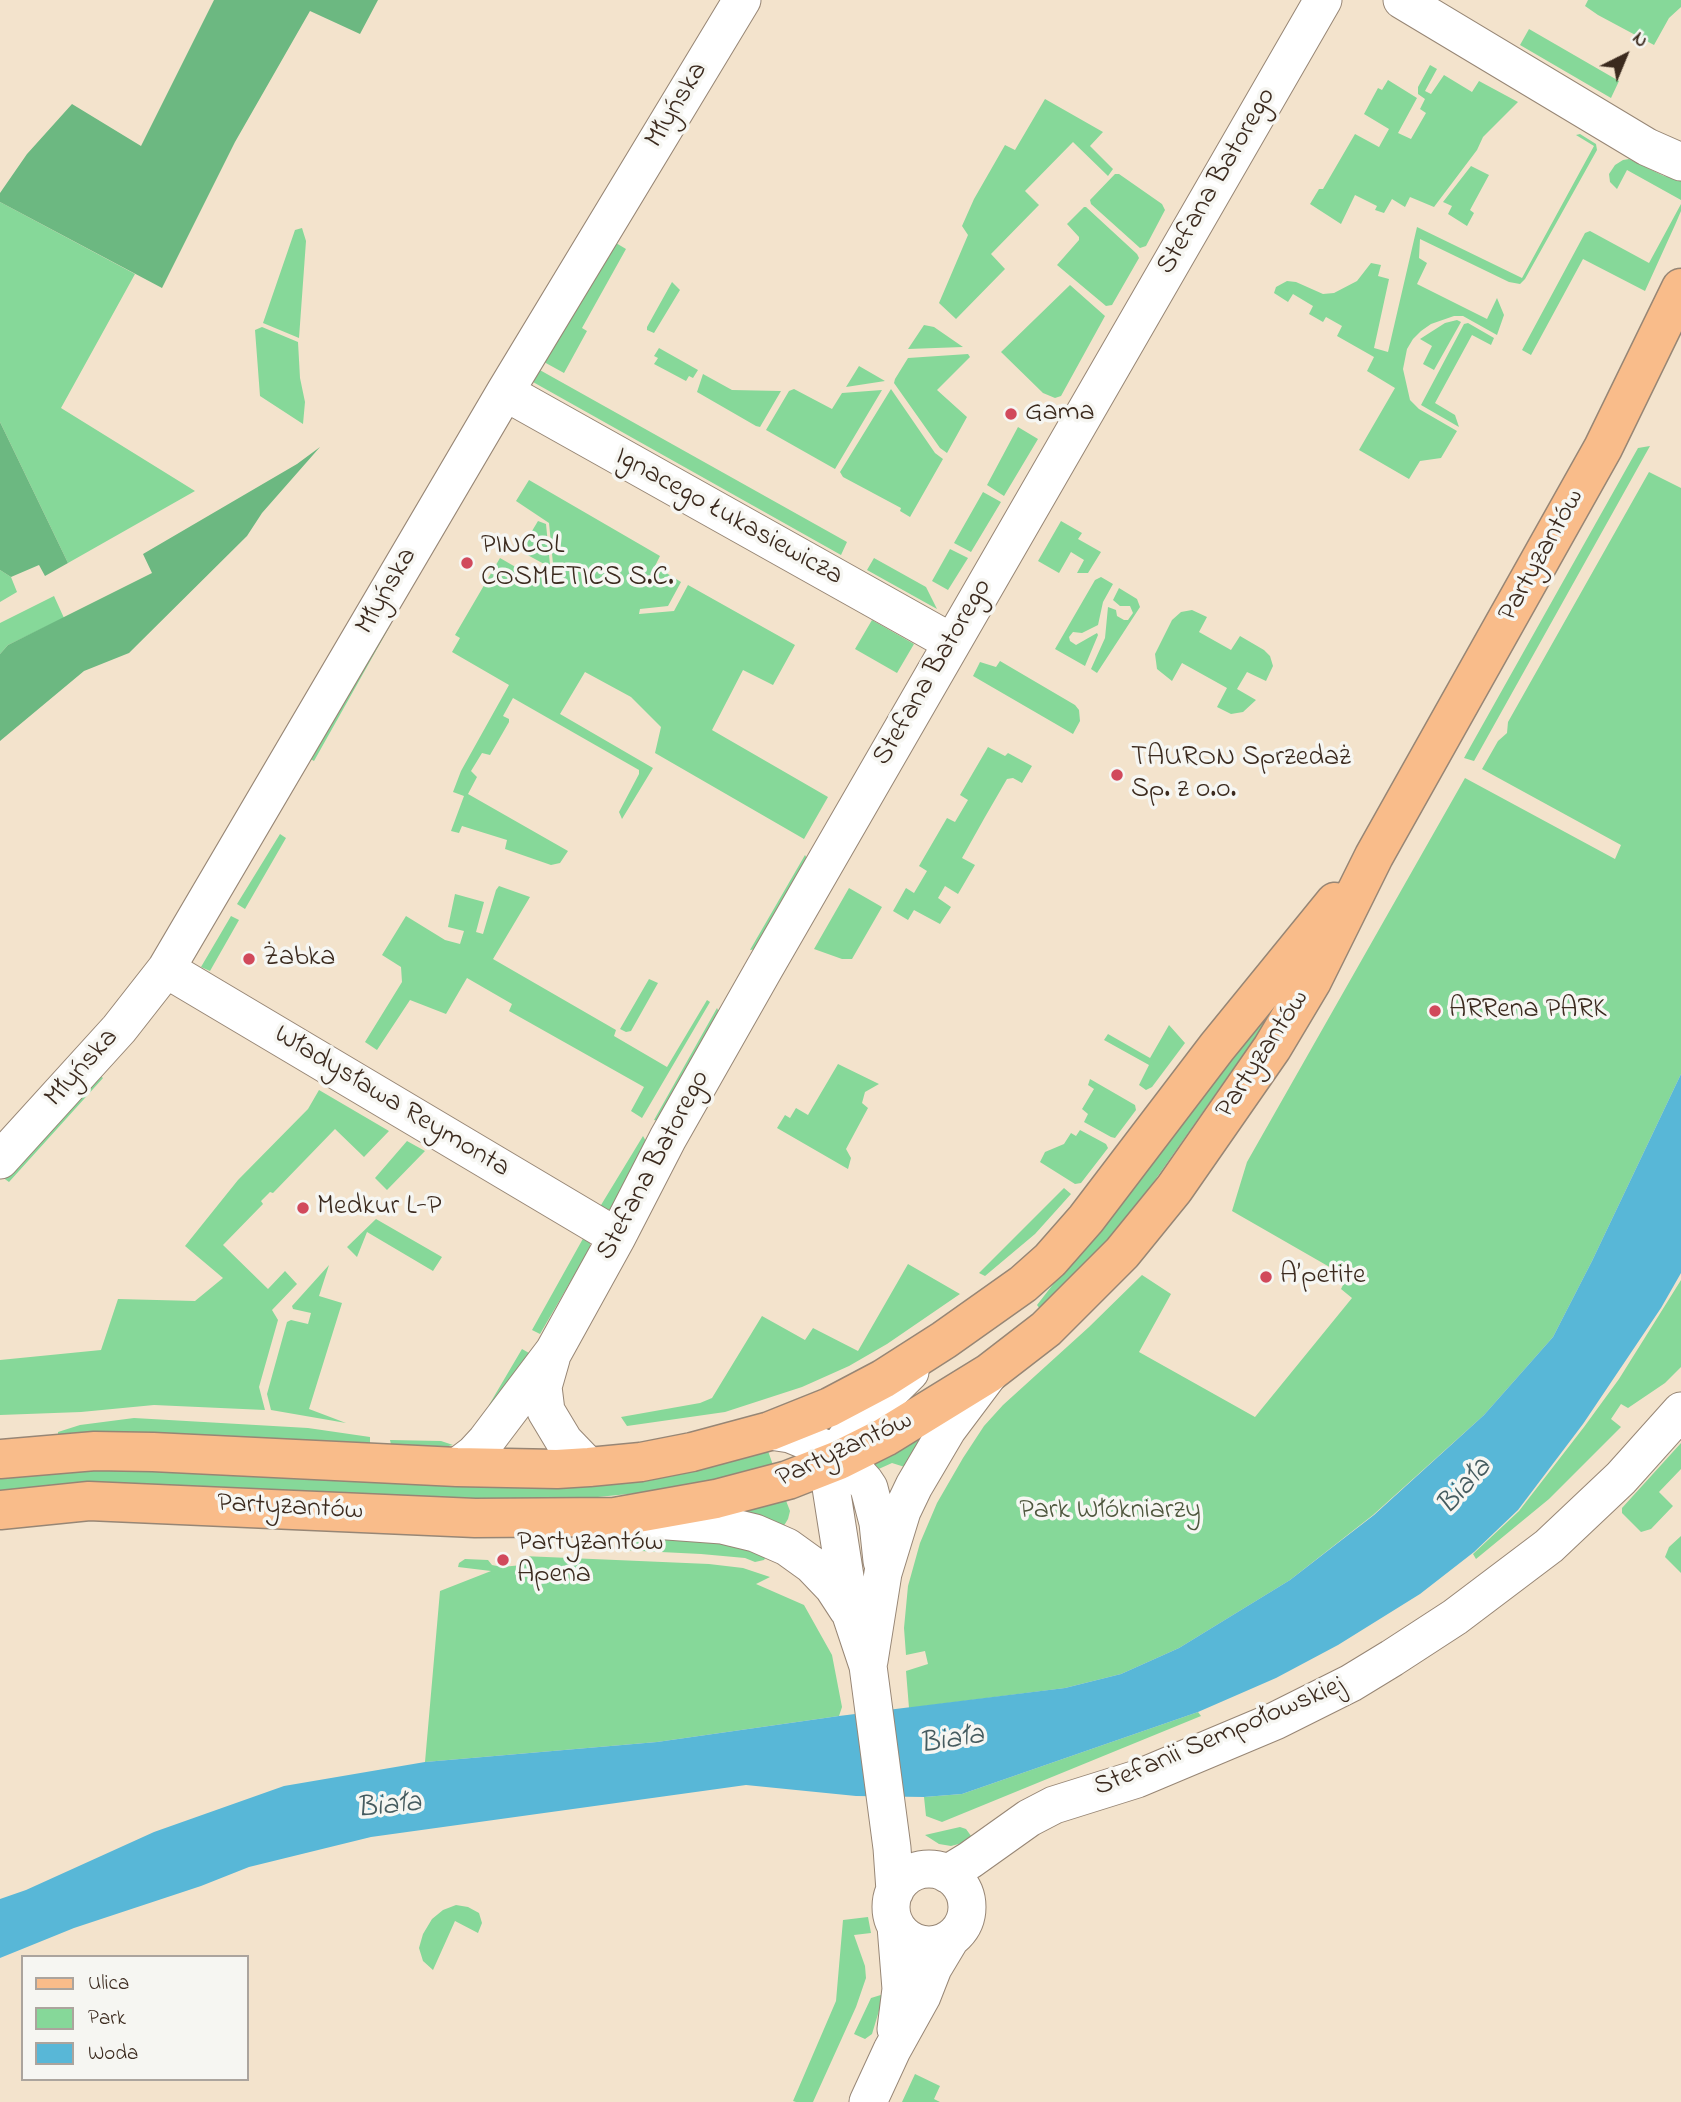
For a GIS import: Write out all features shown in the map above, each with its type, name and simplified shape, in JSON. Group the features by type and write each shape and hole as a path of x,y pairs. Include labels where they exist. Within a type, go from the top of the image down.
{"main road":[{"name":"Partyzantów","path":"0,1510 89,1501 475,1518 615,1517 716,1499 764,1487 839,1460 896,1431 989,1373 1046,1329 1122,1252 1174,1189 1279,1037 1312,981 1374,856 1603,448 1681,288"},
{"name":"Partyzantów","path":"0,1459 95,1451 457,1467 589,1467 640,1462 692,1452 770,1431 857,1394 944,1340 1023,1284 1050,1260 1086,1219 1281,966 1374,856"}],"street":[{"name":"Młyńska","path":"0,1160 119,1029 166,969 505,392 742,0"},
{"name":"Stefana Batorego","path":"457,1467 485,1441 554,1351 668,1138 951,642 1323,0"},
{"path":"1402,0 1647,147 1681,162"},
{"name":"Ignacego Łukasiewicza","path":"505,392 951,642"},
{"name":"Władysława Reymonta","path":"166,969 617,1237"},
{"path":"895,1891 870,1679 851,1615 830,1481 845,1440 856,1424 944,1340"},
{"name":"Stefana Batorego","path":"554,1351 543,1387 545,1411 564,1441 589,1467"},
{"path":"870,1679 883,1573 902,1511 947,1430 989,1373"},
{"name":"Stefanii Sempołowskiej","path":"941,1872 970,1860 1029,1818 1054,1805 1137,1779 1275,1721 1351,1683 1425,1637 1549,1546 1621,1478 1681,1411"},
{"path":"770,1431 807,1439 856,1472 869,1488 878,1523 883,1573"},
{"path":"615,1517 722,1525 755,1533 787,1547 812,1565 833,1587 851,1615"},
{"name":"Stefanii Sempołowskiej","path":"892,2050 922,1996 933,1968 984,1881 1004,1860 1081,1798"},
{"path":"886,1800 919,1853 957,1882 964,1893 959,1922 939,1943 927,1945 915,1942 904,1936 896,1926"},
{"path":"868,2102 892,2050 901,1989 896,1926 891,1902 901,1881 911,1873 923,1870 941,1872"}],"green space":[{"path":"214,0 378,0 360,34 310,11 235,142 162,288 0,202 0,193 27,154 72,104 141,146"},
{"path":"1588,0 1681,0 1681,7 1669,18 1654,45 1598,15 1585,6"},
{"path":"1529,29 1619,81 1611,98 1520,45"},
{"path":"1430,65 1437,69 1425,91 1431,94 1444,75 1472,92 1479,81 1518,102 1483,137 1477,150 1434,207 1410,197 1405,207 1392,199 1384,213 1375,210 1377,206 1355,195 1341,224 1310,204 1319,189 1323,189 1355,134 1379,147 1389,129 1364,114 1378,88 1382,90 1388,80 1417,98 1398,133 1411,139 1426,113 1420,109 1425,99 1418,94 1418,87"},
{"path":"1045,99 1103,132 1090,146 1113,169 1108,176 1073,142 1025,191 1039,205 991,254 1005,269 956,319 939,303 968,235 962,226 1005,145 1015,150"},
{"path":"1580,134 1596,144 1597,150 1520,284 1509,282 1420,239 1419,258 1427,263 1417,284 1487,319 1497,298 1504,315 1497,335 1463,316 1454,316 1431,324 1421,331 1407,349 1403,369 1410,400 1419,409 1457,431 1441,458 1420,461 1409,479 1359,450 1395,388 1367,371 1374,357 1337,336 1342,326 1326,317 1323,322 1309,314 1313,306 1293,294 1288,302 1274,293 1276,287 1287,281 1296,282 1323,294 1334,293 1357,281 1371,263 1381,265 1378,276 1389,279 1374,348 1388,352 1417,227 1522,278 1594,146 1576,135"},
{"path":"1629,159 1664,176 1681,179 1681,200 1627,170 1617,189 1610,182 1609,174 1615,165"},
{"path":"1471,166 1489,175 1470,210 1474,213 1467,226 1448,214 1452,206 1443,202"},
{"path":"1115,174 1119,174 1162,204 1165,210 1146,246 1140,248 1091,204 1090,200"},
{"path":"0,202 135,274 61,408 195,491 68,563 0,422"},
{"path":"1681,204 1681,211 1645,291 1583,259 1531,355 1522,350 1585,233 1590,231 1649,263"},
{"path":"1084,207 1139,258 1112,305 1106,306 1057,265 1079,240 1067,224"},
{"path":"302,228 306,241 299,338 263,323 295,230"},
{"path":"616,243 626,249 582,328 587,331 564,373 544,362"},
{"path":"672,282 680,290 654,333 647,330 647,327"},
{"path":"1070,285 1105,316 1061,396 1055,398 1043,393 1001,352"},
{"path":"1457,320 1461,322 1434,370 1423,364 1432,346 1420,339 1445,323"},
{"path":"1468,323 1494,338 1491,345 1472,335 1435,403 1455,415 1459,427 1421,405 1464,324"},
{"path":"924,325 934,327 963,347 908,349"},
{"path":"262,327 298,342 300,378 305,402 303,424 260,396 255,330"},
{"path":"659,348 698,370 693,378 689,376 686,381 654,364 658,358 654,356"},
{"path":"968,354 970,357 937,390 967,417 947,453 940,448 894,383 908,358"},
{"path":"859,366 885,381 846,387"},
{"path":"538,369 847,542 841,555 533,382"},
{"path":"703,374 732,390 781,391 760,427 697,392"},
{"path":"794,389 832,409 842,393 882,390 835,469 766,430 789,391"},
{"path":"891,389 935,453 943,459 910,517 900,511 901,508 843,477 840,472"},
{"path":"0,422 68,563 45,576 39,565 11,577 0,570"},
{"path":"1018,427 1038,439 1004,496 987,485"},
{"path":"1650,446 1474,761 1464,758 1638,448"},
{"path":"320,447 262,513 247,536 129,653 84,671 0,741 0,654 8,645 152,573 143,554 297,464"},
{"name":"Park Włókniarzy","path":"1649,472 1681,488 1681,1074 1553,1337 1484,1415 1373,1515 1290,1580 1179,1648 1121,1674 1065,1688 909,1708 906,1671 928,1664 925,1651 906,1655 904,1628 908,1586 920,1543 937,1503 984,1426 1142,1275 1171,1294 1139,1352 1255,1417 1352,1298 1341,1289 1347,1277 1232,1211 1247,1162 1465,778 1615,859 1621,845 1482,769 1498,741 1507,733 1508,722"},
{"path":"529,480 660,556 655,566 681,582 668,606 640,609 639,614 674,611 688,585 795,645 773,685 743,670 712,730 828,797 804,839 655,753 661,727 631,697 585,672 560,714 653,768 622,819 619,812 639,770 513,698 503,716 509,719 509,722 490,755 482,753 471,771 477,777 468,794 568,851 560,863 551,865 505,849 507,840 462,826 459,833 451,831 464,796 453,792 461,771 509,685 452,652 460,638 455,635 500,558 538,580 546,565 520,551 538,521 546,524 550,565 553,564 549,523 516,501"},
{"path":"983,492 1001,502 971,552 954,543"},
{"path":"1061,521 1082,533 1078,539 1101,552 1088,573 1077,573 1084,560 1071,552 1059,573 1038,561"},
{"path":"950,549 968,558 948,590 932,581"},
{"path":"874,558 926,587 937,609 867,570"},
{"path":"0,570 11,577 17,592 0,602"},
{"path":"1101,577 1113,584 1103,602 1098,625 1082,633 1073,632 1069,637 1076,645 1097,633 1085,666 1055,649 1095,580"},
{"path":"1119,588 1137,599 1140,607 1097,673 1091,669 1105,638 1108,607 1116,610 1117,616 1124,620 1128,620 1133,613 1130,606 1120,606 1113,600"},
{"path":"54,596 64,618 8,645 0,654 0,623"},
{"path":"1192,610 1207,617 1199,632 1231,650 1240,636 1270,656 1273,666 1266,681 1247,672 1237,689 1256,700 1243,712 1231,714 1217,707 1227,688 1182,663 1172,681 1157,669 1155,654 1172,620 1181,612"},
{"path":"384,620 391,624 314,761 305,756"},
{"path":"872,620 914,644 897,673 855,649"},
{"path":"1000,661 1075,705 1079,710 1080,721 1073,734 973,676 980,662 996,667"},
{"path":"988,747 1005,756 1008,753 1032,766 1022,783 1013,778 1007,779 962,858 975,865 958,894 945,886 938,898 951,907 940,924 914,910 908,920 893,911 906,888 914,893 927,871 919,866 947,818 955,822 968,800 960,795"},
{"path":"280,834 286,838 245,909 237,904"},
{"path":"805,855 809,862 757,949 750,950"},
{"path":"499,886 530,897 493,959 616,1030 614,1036 667,1067 707,1000 710,1002 642,1118 631,1111 644,1087 509,1011 512,1004 467,978 446,1014 410,1000 377,1050 365,1042 402,982 401,967 382,955 406,916 445,940 460,944 464,931 448,927 455,894 484,902 476,932 483,934"},
{"path":"849,888 882,907 852,959 842,959 814,949"},
{"path":"231,916 239,920 210,971 201,967"},
{"path":"1301,965 1304,968 1134,1210 1106,1244 1040,1309 1037,1305"},
{"path":"649,979 658,983 631,1031 620,1029"},
{"path":"717,1008 719,1012 659,1121 654,1120"},
{"path":"1169,1025 1185,1043 1152,1087 1146,1090 1139,1085 1149,1065 1104,1040 1108,1034 1150,1058"},
{"path":"838,1064 879,1084 865,1092 862,1103 868,1108 846,1149 851,1158 848,1169 777,1128 785,1115 790,1118 796,1108 808,1115"},
{"path":"96,1072 103,1078 9,1182 2,1177"},
{"path":"1090,1079 1135,1105 1136,1110 1115,1138 1084,1122 1088,1114 1082,1109 1094,1089 1088,1085"},
{"path":"319,1090 389,1131 364,1157 335,1129 273,1193 270,1192 261,1201 263,1204 223,1245 268,1289 285,1271 297,1284 272,1310 278,1320 259,1387 265,1410 154,1405 81,1412 0,1415 0,1360 101,1350 118,1299 195,1301 223,1278 185,1246 238,1180 308,1109"},
{"path":"1080,1130 1106,1144 1108,1148 1081,1183 1075,1184 1040,1162 1045,1152 1064,1144 1071,1133 1076,1136"},
{"path":"643,1136 647,1143 613,1208 598,1210"},
{"path":"407,1141 425,1151 387,1190 375,1178"},
{"path":"1064,1188 1071,1194 1035,1234 985,1276 979,1273"},
{"path":"376,1219 442,1257 433,1271 367,1232 357,1257 347,1247"},
{"path":"585,1235 590,1248 540,1334 532,1330"},
{"path":"908,1264 960,1294 887,1344 849,1366 802,1387 725,1412 627,1426 621,1417 700,1403 712,1398 762,1316 805,1340 813,1328 858,1351"},
{"path":"329,1265 319,1296 342,1303 309,1409 346,1423 271,1410 267,1394 287,1322 291,1320 308,1324 311,1313 293,1309 292,1306"},
{"path":"1681,1280 1681,1367 1665,1383 1628,1408 1621,1404 1611,1419 1621,1427 1549,1499 1476,1559 1473,1554 1519,1511 1584,1427 1619,1379"},
{"path":"522,1349 529,1353 498,1409 489,1405"},
{"path":"134,1418 308,1428 370,1437 370,1443 366,1447 58,1438 58,1432 80,1425"},
{"path":"920,1436 923,1437 911,1469 892,1463 872,1472 869,1465"},
{"path":"390,1440 441,1441 453,1445 430,1450 392,1449"},
{"path":"1681,1443 1681,1469 1659,1492 1673,1506 1651,1529 1641,1532 1622,1513 1622,1508"},
{"path":"768,1451 773,1465 724,1479 669,1490 547,1502 115,1484 57,1484 0,1492 0,1478 53,1471"},
{"path":"785,1498 790,1511 780,1532 741,1512"},
{"path":"674,1536 770,1550 764,1560 755,1562 745,1558 701,1554 621,1550 621,1543"},
{"path":"1681,1536 1681,1573 1665,1557 1669,1547"},
{"path":"523,1556 709,1564 743,1568 770,1577 756,1584 804,1605 832,1655 842,1707 839,1716 657,1742 425,1762 440,1591 491,1571 458,1567 465,1559 488,1560 492,1565 502,1567 522,1565"},
{"path":"1198,1712 1201,1716 942,1822 926,1816 924,1797 962,1794"},
{"path":"960,1827 966,1829 974,1840 951,1846 939,1844 925,1835"},
{"path":"456,1905 479,1913 482,1923 478,1933 455,1921 433,1970 423,1961 419,1948 423,1934 432,1919 443,1910"},
{"path":"868,1917 871,1933 854,1935 865,1966 866,1978 856,2007 813,2102 793,2101 836,2001 843,1920"},
{"path":"884,1994 872,2034 865,2039 854,2034 871,1998"},
{"path":"915,2074 940,2086 934,2099 940,2102 902,2102"}],"water":[{"name":"Biała","path":"1681,1074 1681,1273 1661,1308 1583,1424 1518,1510 1474,1552 1420,1594 1338,1645 1276,1678 1198,1712 962,1794 924,1797 856,1796 746,1785 371,1837 249,1867 201,1886 74,1928 0,1958 0,1899 26,1890 154,1832 284,1786 425,1762 657,1742 1065,1688 1121,1674 1179,1648 1290,1580 1374,1515 1484,1415 1553,1337"}],"place":[{"name":"Gama","path":"1011,414"},
{"name":"PINCOL COSMETICS S.C.","path":"467,563"},
{"name":"TAURON Sprzedaż Sp. z o.o.","path":"1117,775"},
{"name":"Żabka","path":"249,959"},
{"name":"ARRena PARK","path":"1435,1011"},
{"name":"Medkur L-P","path":"303,1208"},
{"name":"A’petite","path":"1266,1277"},
{"name":"Partyzantów Apena","path":"503,1560"}]}
